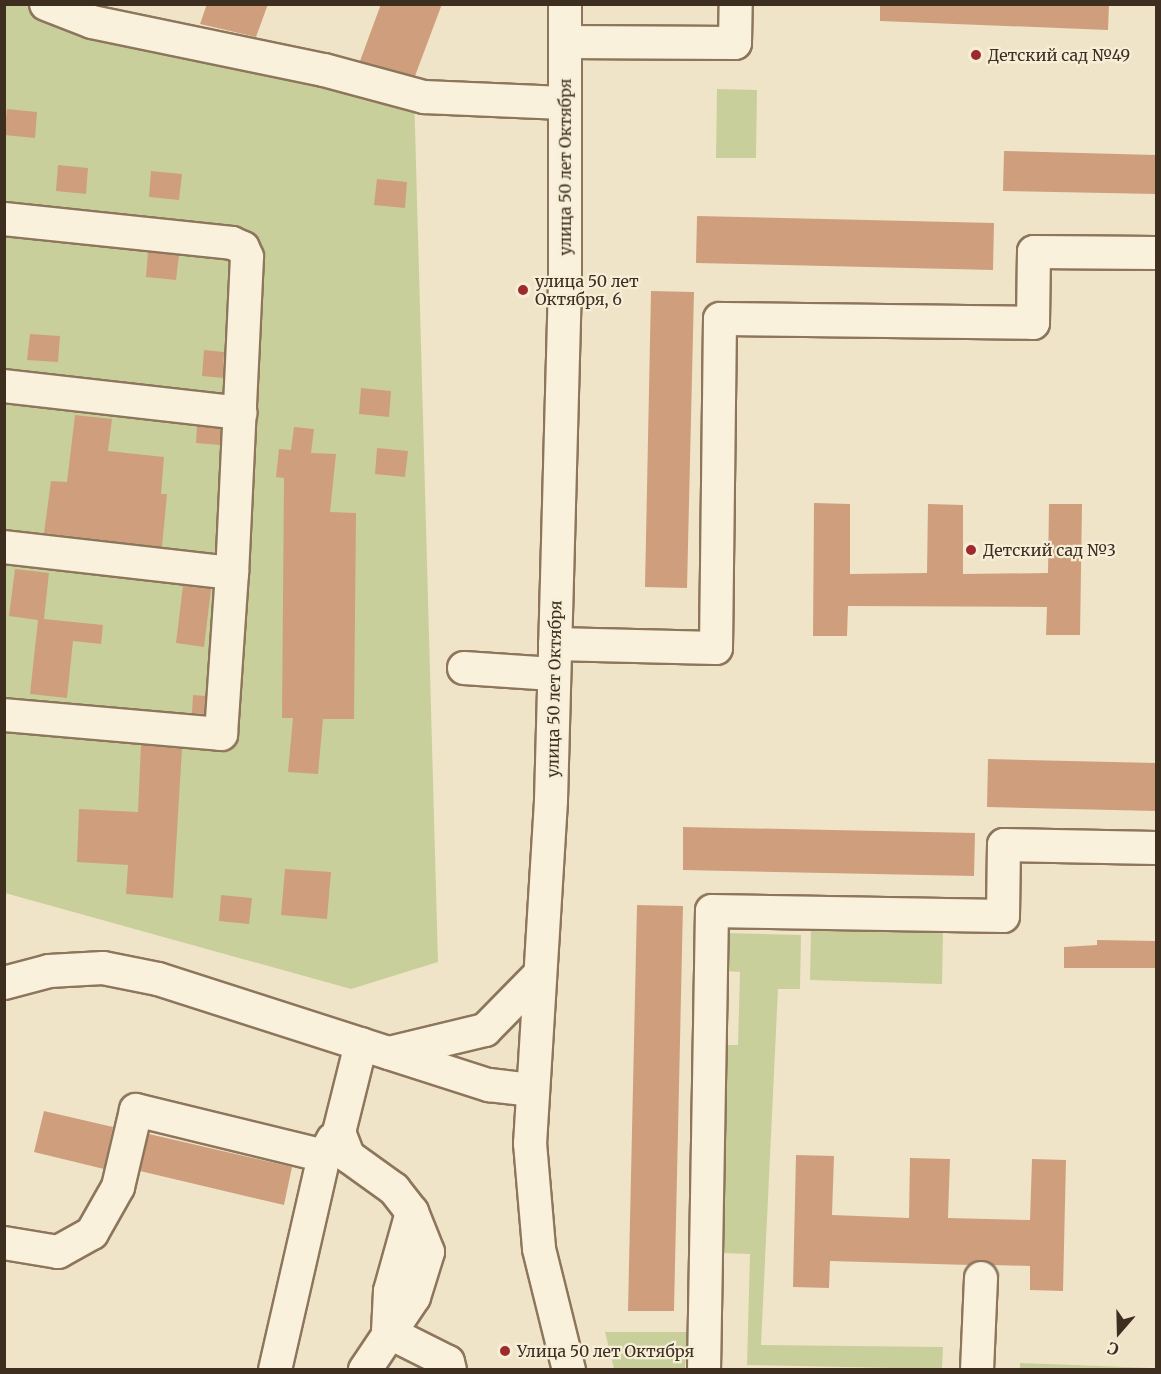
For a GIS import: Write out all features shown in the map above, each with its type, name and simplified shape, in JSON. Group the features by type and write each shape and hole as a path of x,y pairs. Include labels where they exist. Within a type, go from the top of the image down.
{"street":[{"path":"46,4 92,22 324,70 424,96 563,103"},
{"name":"улица 50 лет Октября","path":"565,4 563,103 565,283 551,801 538,976 530,1143 539,1249 569,1370"},
{"path":"565,42 735,43 736,4"},
{"path":"4,219 232,243 243,248 247,257 232,573 221,734 4,715"},
{"path":"555,644 716,648 720,319 1033,323 1034,252 1156,254"},
{"path":"4,386 240,413"},
{"path":"4,548 232,573"},
{"path":"464,668 554,674"},
{"path":"704,1370 712,911 1003,916 1004,845 1156,848"},
{"path":"4,983 49,971 103,968 158,979 489,1085 531,1090"},
{"path":"375,1049 485,1030 538,976"},
{"path":"275,1370 332,1144 375,1049"},
{"path":"4,1243 58,1252 92,1233 118,1186 136,1110 332,1144 394,1189 412,1212 390,1291 388,1332 365,1370"},
{"path":"977,1370 981,1278"},
{"path":"388,1332 448,1362 450,1370"}],"green space":[{"path":"4,5 42,5 414,90 438,962 351,989 5,893"},
{"path":"717,89 757,90 756,158 716,158"},
{"path":"811,926 943,931 942,984 810,980"},
{"path":"726,933 801,935 800,989 778,989 761,1345 943,1347 942,1369 747,1365 750,1254 723,1253 722,1244 724,1045 738,1045 740,972 725,971"},
{"path":"605,1332 687,1332 685,1369 614,1369"},
{"path":"1020,1363 1152,1368 1152,1369 1020,1369"}],"building":[{"path":"207,4 268,4 256,37 200,24"},
{"path":"381,4 442,4 415,76 360,61"},
{"path":"880,4 1109,4 1108,30 880,21"},
{"path":"7,109 37,112 35,138 4,135"},
{"path":"1004,151 1156,155 1156,194 1003,191"},
{"path":"58,165 88,168 86,194 56,191"},
{"path":"151,171 182,174 179,200 149,197"},
{"path":"377,179 407,182 405,208 374,205"},
{"path":"697,216 994,223 993,270 696,263"},
{"path":"148,252 179,255 176,280 146,277"},
{"path":"651,291 694,292 687,588 645,587"},
{"path":"30,334 60,336 58,362 27,360"},
{"path":"204,350 224,352 223,378 202,376"},
{"path":"361,388 391,391 389,417 359,414"},
{"path":"75,415 112,419 108,451 164,457 161,494 167,494 162,547 44,533 51,481 67,482"},
{"path":"197,426 221,429 220,445 196,443"},
{"path":"294,427 314,429 311,453 336,454 330,512 356,513 354,719 323,719 318,774 288,772 293,718 282,718 284,478 276,477 279,449 291,450"},
{"path":"377,448 408,451 405,477 375,474"},
{"path":"814,503 850,504 850,574 927,573 928,504 963,505 963,574 1048,573 1049,504 1082,504 1080,635 1046,635 1047,607 848,606 847,636 813,636"},
{"path":"15,569 49,573 44,619 103,625 101,644 73,641 67,698 30,694 38,620 9,616"},
{"path":"183,586 211,589 204,647 176,643"},
{"path":"193,695 206,696 204,714 192,713"},
{"path":"141,745 182,749 173,898 126,894 128,865 77,862 79,809 138,812"},
{"path":"988,759 1156,763 1156,811 987,807"},
{"path":"683,827 975,833 974,876 683,870"},
{"path":"285,869 331,872 327,919 281,915"},
{"path":"221,895 252,898 249,924 219,921"},
{"path":"637,905 683,906 674,1311 628,1311"},
{"path":"1097,940 1156,941 1156,968 1064,968 1064,947 1097,945"},
{"path":"44,1111 113,1127 104,1169 34,1152"},
{"path":"149,1134 292,1167 284,1205 140,1171"},
{"path":"796,1155 834,1156 832,1215 909,1218 910,1158 950,1159 948,1218 1030,1220 1032,1159 1066,1160 1063,1291 1030,1290 1030,1266 993,1265 981,1260 970,1265 830,1261 829,1288 793,1287"}],"place":[{"name":"Детский сад №49","path":"976,55"},
{"name":"улица 50 лет Октября, 6","path":"523,290"},
{"name":"Детский сад №3","path":"971,550"},
{"name":"Улица 50 лет Октября","path":"505,1351"}]}
